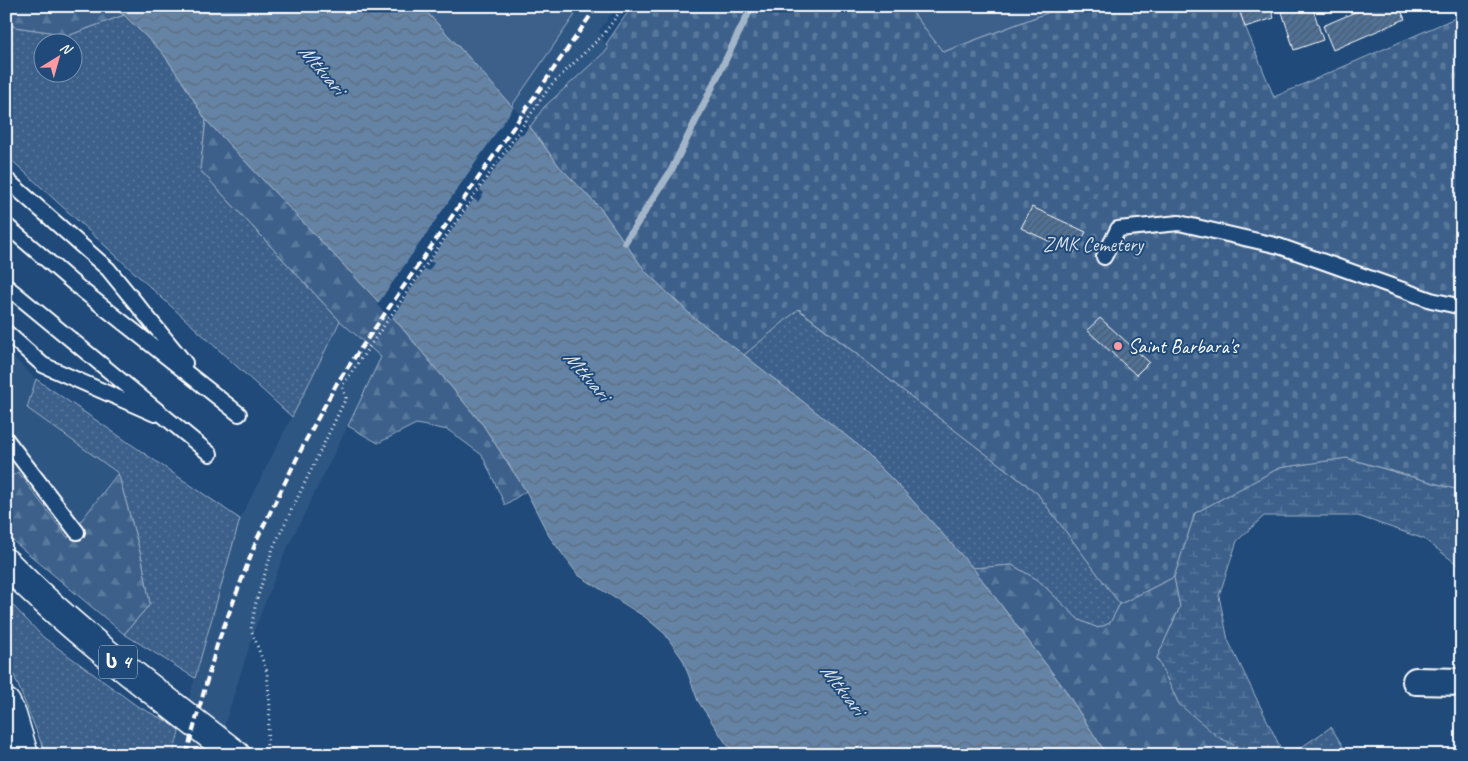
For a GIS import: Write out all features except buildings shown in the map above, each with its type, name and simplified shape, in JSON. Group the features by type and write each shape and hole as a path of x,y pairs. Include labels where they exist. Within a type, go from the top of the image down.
{"highway":[{"name":"ს 4","path":"6,563 31,588 124,667 236,755"},
{"path":"6,703 12,715 24,755"}],"street":[{"path":"1416,681 1462,682"}],"lane":[{"path":"6,179 108,269 201,384"},
{"path":"1104,257 1118,229 1179,223 1279,246 1430,300 1462,306"},
{"path":"6,225 78,287 239,414"},
{"path":"6,286 210,454"},
{"path":"6,332 42,365 170,421"},
{"path":"6,439 77,532"}],"path":[{"path":"266,755 270,708 267,672 252,629 256,602 274,548 346,398 342,386 551,85 603,35 624,6"}],"shaded area":[{"path":"581,6 617,6 599,31 608,49 559,116 544,107 530,127 511,107"},
{"path":"340,321 382,357 284,555 255,628 215,755 173,755 240,519"},
{"path":"6,351 36,379 28,408 118,473 68,538 18,472 6,480"}],"green space":[{"path":"6,6 110,6 124,15 78,32 49,32 15,27 6,21"},
{"path":"421,6 581,6 511,107"},
{"name":"ZMK Cemetery","path":"632,6 908,6 943,52 1065,6 1237,6 1274,97 1462,15 1462,491 1347,458 1279,468 1195,513 1174,577 1120,604 1037,493 799,309 744,355 693,317 645,271 601,209 559,166 530,127 544,107 608,49 606,44"},
{"path":"908,6 1065,6 943,52"},
{"path":"124,15 162,52 206,120 200,170 340,321 292,417 6,155 6,21 15,27 49,32 32,32 32,82 82,82 82,32 78,32"},
{"path":"206,120 392,316 483,425 526,491 505,505 482,455 448,430 416,424 378,443 348,426 381,357 340,321 200,170"},
{"path":"798,309 1037,493 1120,604 1110,623 1098,628 1079,620 1038,580 1012,565 973,568 903,490 859,446 744,355"},
{"path":"36,379 240,519 195,678 124,634 150,604 142,559 118,473 27,408"},
{"path":"1346,458 1462,491 1462,568 1424,539 1358,516 1264,516 1237,541 1219,596 1228,640 1284,755 1255,755 1218,737 1179,704 1157,658 1180,607 1174,577 1195,513 1279,468"},
{"path":"18,472 68,538 118,473 142,559 150,604 124,634 6,535 6,480"},
{"path":"1012,565 1038,580 1079,620 1098,628 1110,623 1120,604 1174,577 1180,607 1157,658 1179,704 1255,755 1107,755 1063,687 973,568"},
{"path":"6,598 43,637 137,706 180,728 173,755 46,755 6,655"},
{"path":"1331,727 1348,755 1290,755"}],"water":[{"name":"Mtkvari","path":"110,6 421,6 530,127 559,166 601,209 645,271 693,317 859,446 903,490 973,568 1063,687 1107,755 736,755 725,742 698,701 683,660 665,634 645,617 578,575 549,536 526,491 483,425 392,316 206,120 162,52 124,15"}],"pier":[{"path":"514,107 529,122 529,126 523,135 520,134 480,190 484,193 478,202 474,199 430,261 434,263 429,271 425,269 391,319 377,305"}],"waterway":[{"path":"625,242 671,171 752,6"}],"railway":[{"path":"186,755 217,645 257,539 306,440 337,383 597,6"}],"place":[{"name":"Saint Barbara's","path":"1118,346"}]}
